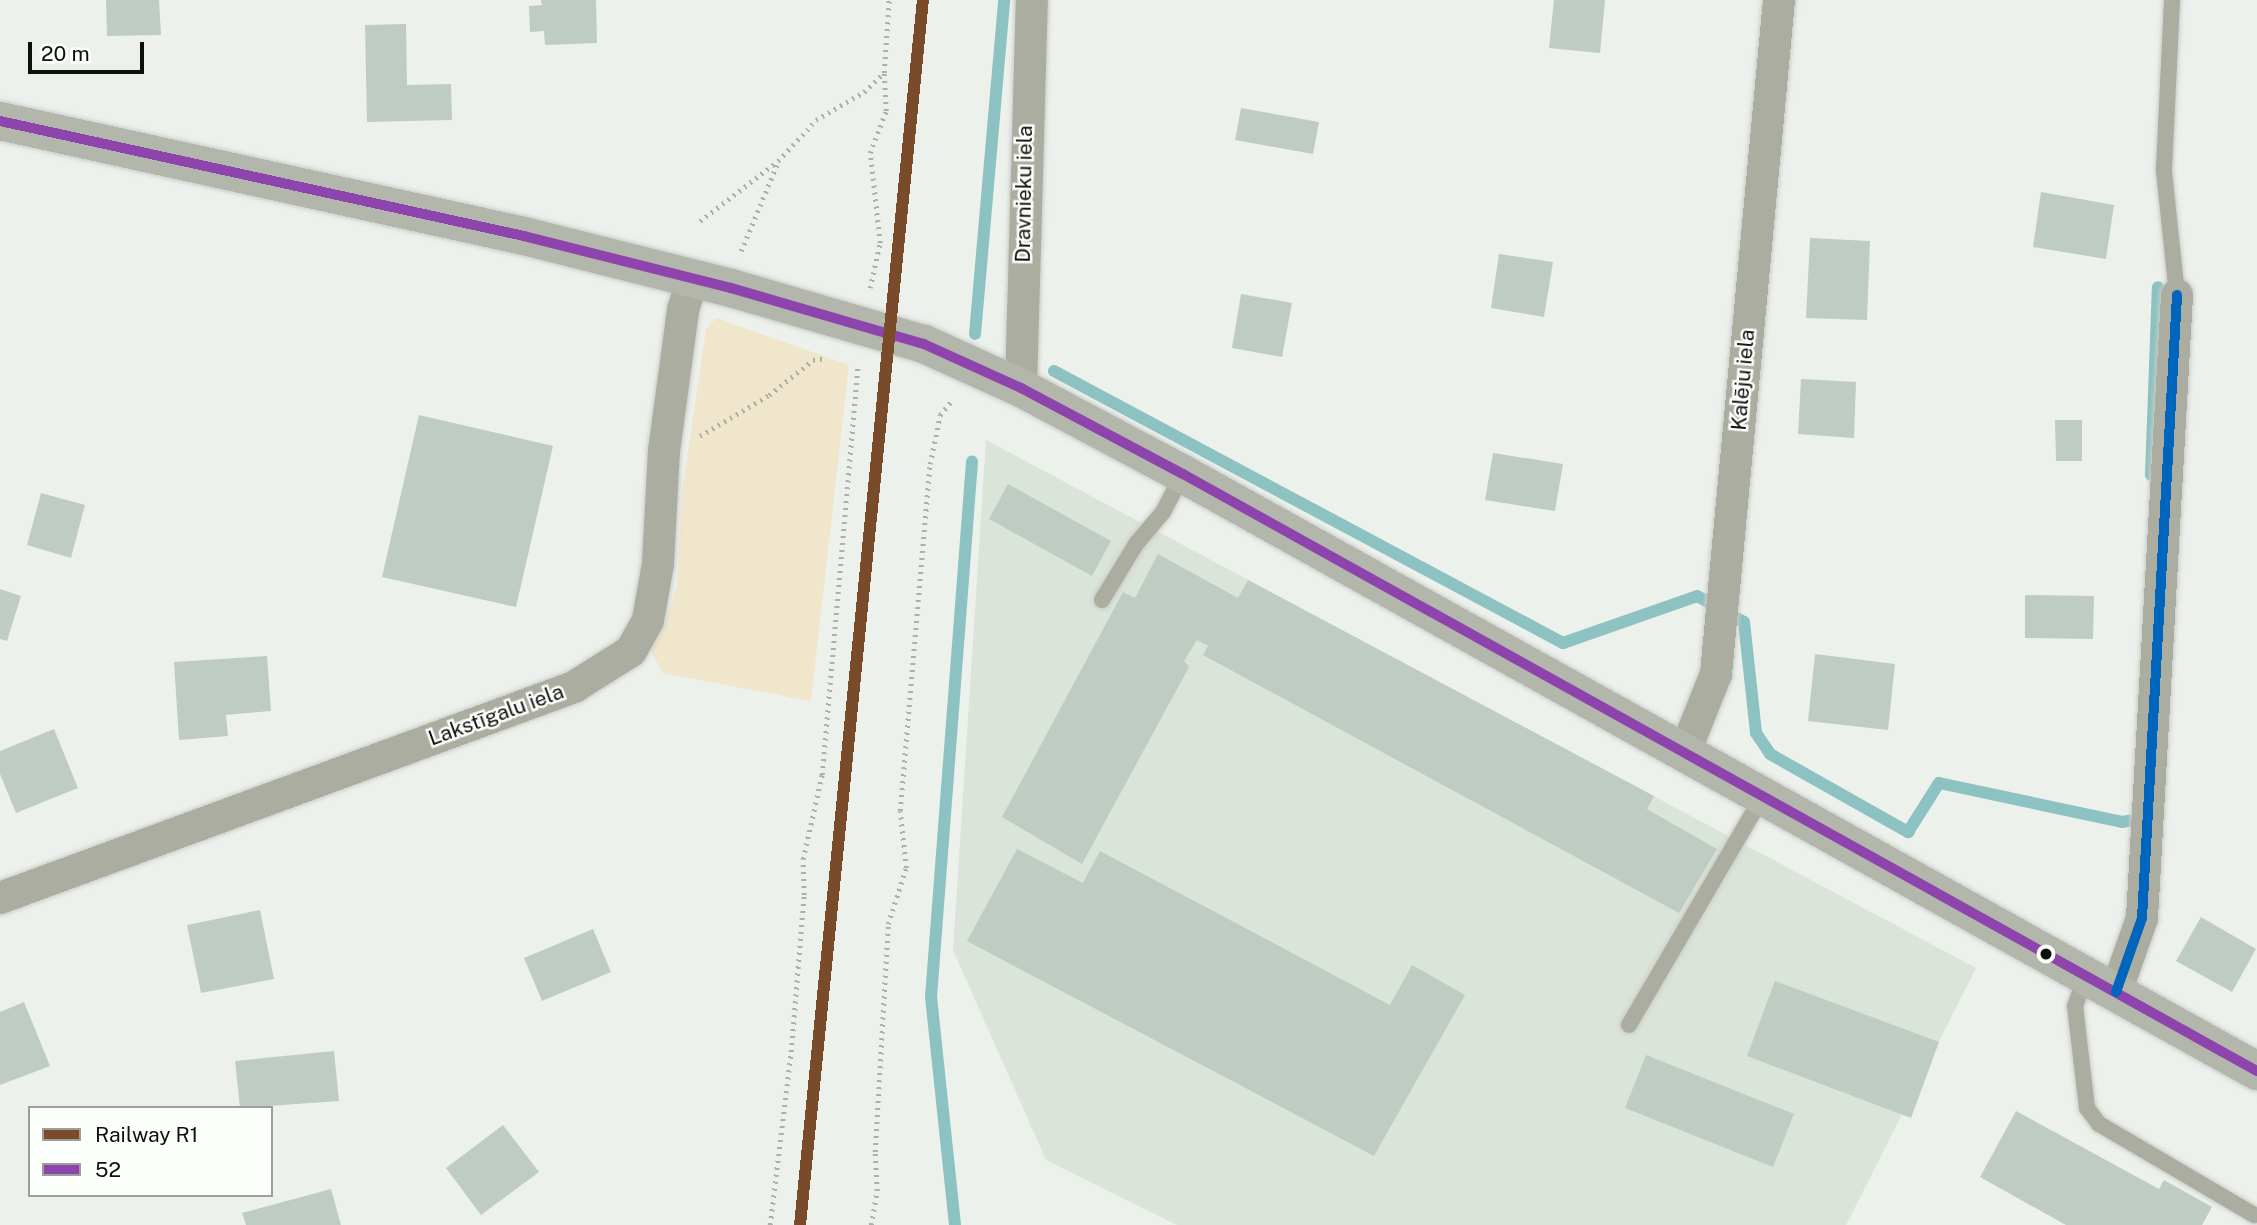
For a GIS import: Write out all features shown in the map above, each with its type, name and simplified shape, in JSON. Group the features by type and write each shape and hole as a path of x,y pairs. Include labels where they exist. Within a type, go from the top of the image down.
{"street":[{"name":"Dravnieku iela","path":"1021,388 1032,0"},
{"name":"Kalēju iela","path":"1684,754 1716,674 1779,0"},
{"path":"0,121 524,236 731,288 862,339 924,344 1021,388 1183,474 2257,1071"},
{"name":"Lakstīgalu iela","path":"0,898 574,687 609,669 631,651 648,620 658,564 664,451 683,310 692,280"},
{"path":"2100,984 2142,918 2177,295"}],"lane":[{"path":"2172,0 2164,171 2177,295"},
{"path":"1102,600 1136,544 1163,512 1183,474"},
{"path":"1629,1025 1763,796"},
{"path":"2100,984 2076,1006 2087,1108 2099,1124 2253,1217"}],"path":[{"path":"770,1225 791,1052 804,895 803,859 822,775 862,339 871,271 880,243 870,153 886,111 884,73 889,0"},
{"path":"700,221 778,161 816,120 864,92 884,73"},
{"path":"731,288 744,243 778,161"},
{"path":"664,451 715,430 813,360 862,339"},
{"path":"871,1225 877,1191 874,1152 888,924 905,868 900,811 930,464 940,415 958,393"}],"shaded area":[{"path":"716,318 849,365 811,701 662,673 647,642 664,627 677,586 682,492 706,329"},
{"path":"986,440 1976,968 1846,1225 1177,1225 1046,1160 953,950"}],"building":[{"path":"106,0 159,0 161,35 107,36"},
{"path":"541,0 596,0 597,43 545,45 544,31 530,32 529,6 542,5"},
{"path":"1554,0 1605,0 1600,53 1549,48"},
{"path":"406,24 407,85 451,84 452,120 367,122 365,25"},
{"path":"1241,108 1319,122 1313,154 1235,140"},
{"path":"2041,192 2114,205 2106,259 2033,247"},
{"path":"1810,238 1870,241 1867,320 1806,318"},
{"path":"1499,254 1553,262 1544,317 1491,308"},
{"path":"1241,294 1292,303 1282,357 1232,348"},
{"path":"1801,379 1856,382 1854,438 1798,434"},
{"path":"419,415 553,446 516,607 382,577"},
{"path":"2055,420 2082,420 2082,461 2056,461"},
{"path":"1493,453 1563,464 1555,511 1485,500"},
{"path":"1008,484 1111,541 1092,576 989,519"},
{"path":"41,493 85,505 71,558 27,545"},
{"path":"1158,554 1238,598 1248,580 1654,796 1647,809 1717,849 1679,913 1203,655 1208,646 1197,640 1184,661 1189,667 1082,864 1002,817 1123,592 1135,598"},
{"path":"0,589 21,596 7,641 0,639"},
{"path":"2025,595 2094,596 2093,639 2025,638"},
{"path":"1815,654 1895,664 1888,730 1808,721"},
{"path":"267,656 271,711 226,715 228,736 179,740 174,662"},
{"path":"54,729 78,788 16,813 0,774 0,751"},
{"path":"1017,849 1083,883 1100,851 1390,1005 1412,965 1465,995 1374,1156 967,941"},
{"path":"260,910 274,979 201,993 187,925"},
{"path":"2201,917 2256,949 2232,992 2176,961"},
{"path":"593,929 611,972 542,1001 524,958"},
{"path":"1775,981 1939,1042 1911,1118 1747,1056"},
{"path":"24,1002 50,1066 0,1085 0,1012"},
{"path":"334,1051 339,1101 240,1106 235,1061"},
{"path":"1646,1055 1794,1114 1773,1167 1625,1108"},
{"path":"2016,1111 2159,1189 2164,1180 2212,1207 2202,1225 2066,1225 1980,1177"},
{"path":"503,1125 539,1172 481,1215 446,1168"},
{"path":"331,1189 341,1225 246,1225 242,1213"}],"waterway":[{"path":"975,334 1004,0"},
{"path":"2151,475 2158,287"},
{"path":"1054,371 1563,643 1697,596 1744,622 1756,733 1770,754 1908,832 1939,783 2122,822 2139,819 2139,812"},
{"path":"955,1225 931,997 972,462"}],"rail line":[{"name":"R1","path":"800,1225 923,0"}],"transit line":[{"name":"52","path":"0,121 524,236 731,288 924,344 1021,388 1183,474 2257,1071"},
{"path":"2116,992 2142,918 2177,295"}]}
